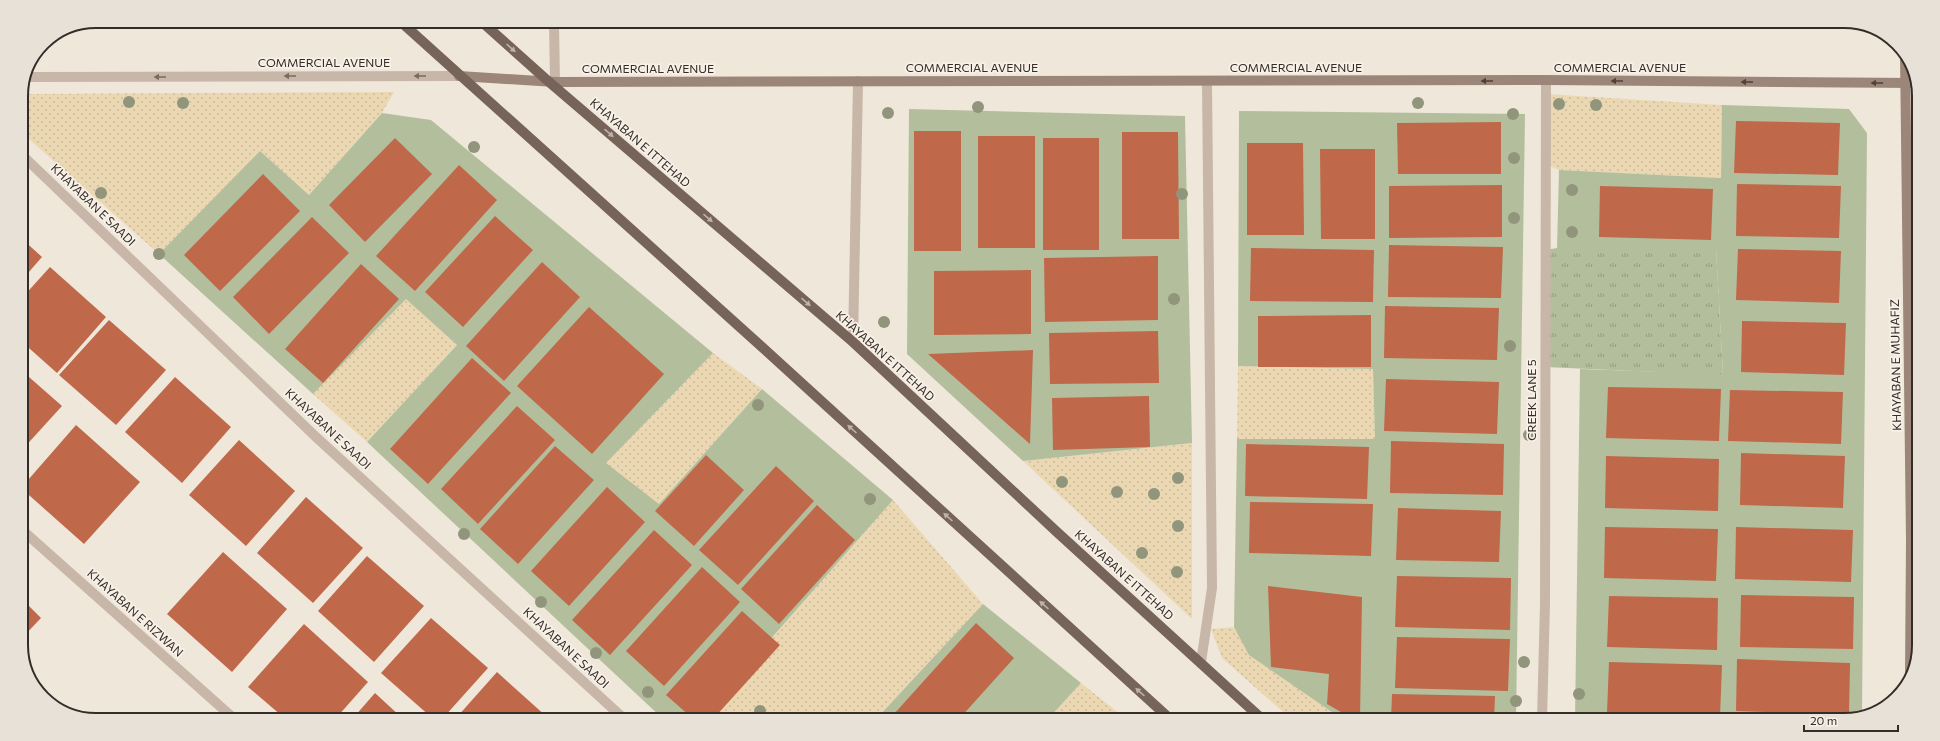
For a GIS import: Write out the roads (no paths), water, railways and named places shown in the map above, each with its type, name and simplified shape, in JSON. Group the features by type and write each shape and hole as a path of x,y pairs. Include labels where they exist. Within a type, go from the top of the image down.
{"main road":[{"path":"407,28 762,347 1164,713"},
{"name":"KHAYABAN E ITTEHAD","path":"489,28 853,342 1058,533 1256,713"},
{"name":"KHAYABAN E MUHAFIZ","path":"1905,66 1912,438"},
{"name":"COMMERCIAL AVENUE","path":"459,76 552,81 1207,82 1546,80 1911,83"},
{"name":"KHAYABAN E MUHAFIZ","path":"1910,660 1912,608"}],"street":[{"path":"552,81 554,28"},
{"name":"COMMERCIAL AVENUE","path":"31,77 459,76"},
{"name":"CREEK LANE 5","path":"1542,713 1545,604 1546,80"},
{"path":"853,342 858,81"},
{"path":"1201,662 1212,588 1207,82"},
{"name":"KHAYABAN E SAADI","path":"28,161 316,437 618,713"},
{"name":"KHAYABAN E RIZWAN","path":"28,534 228,713"}]}
